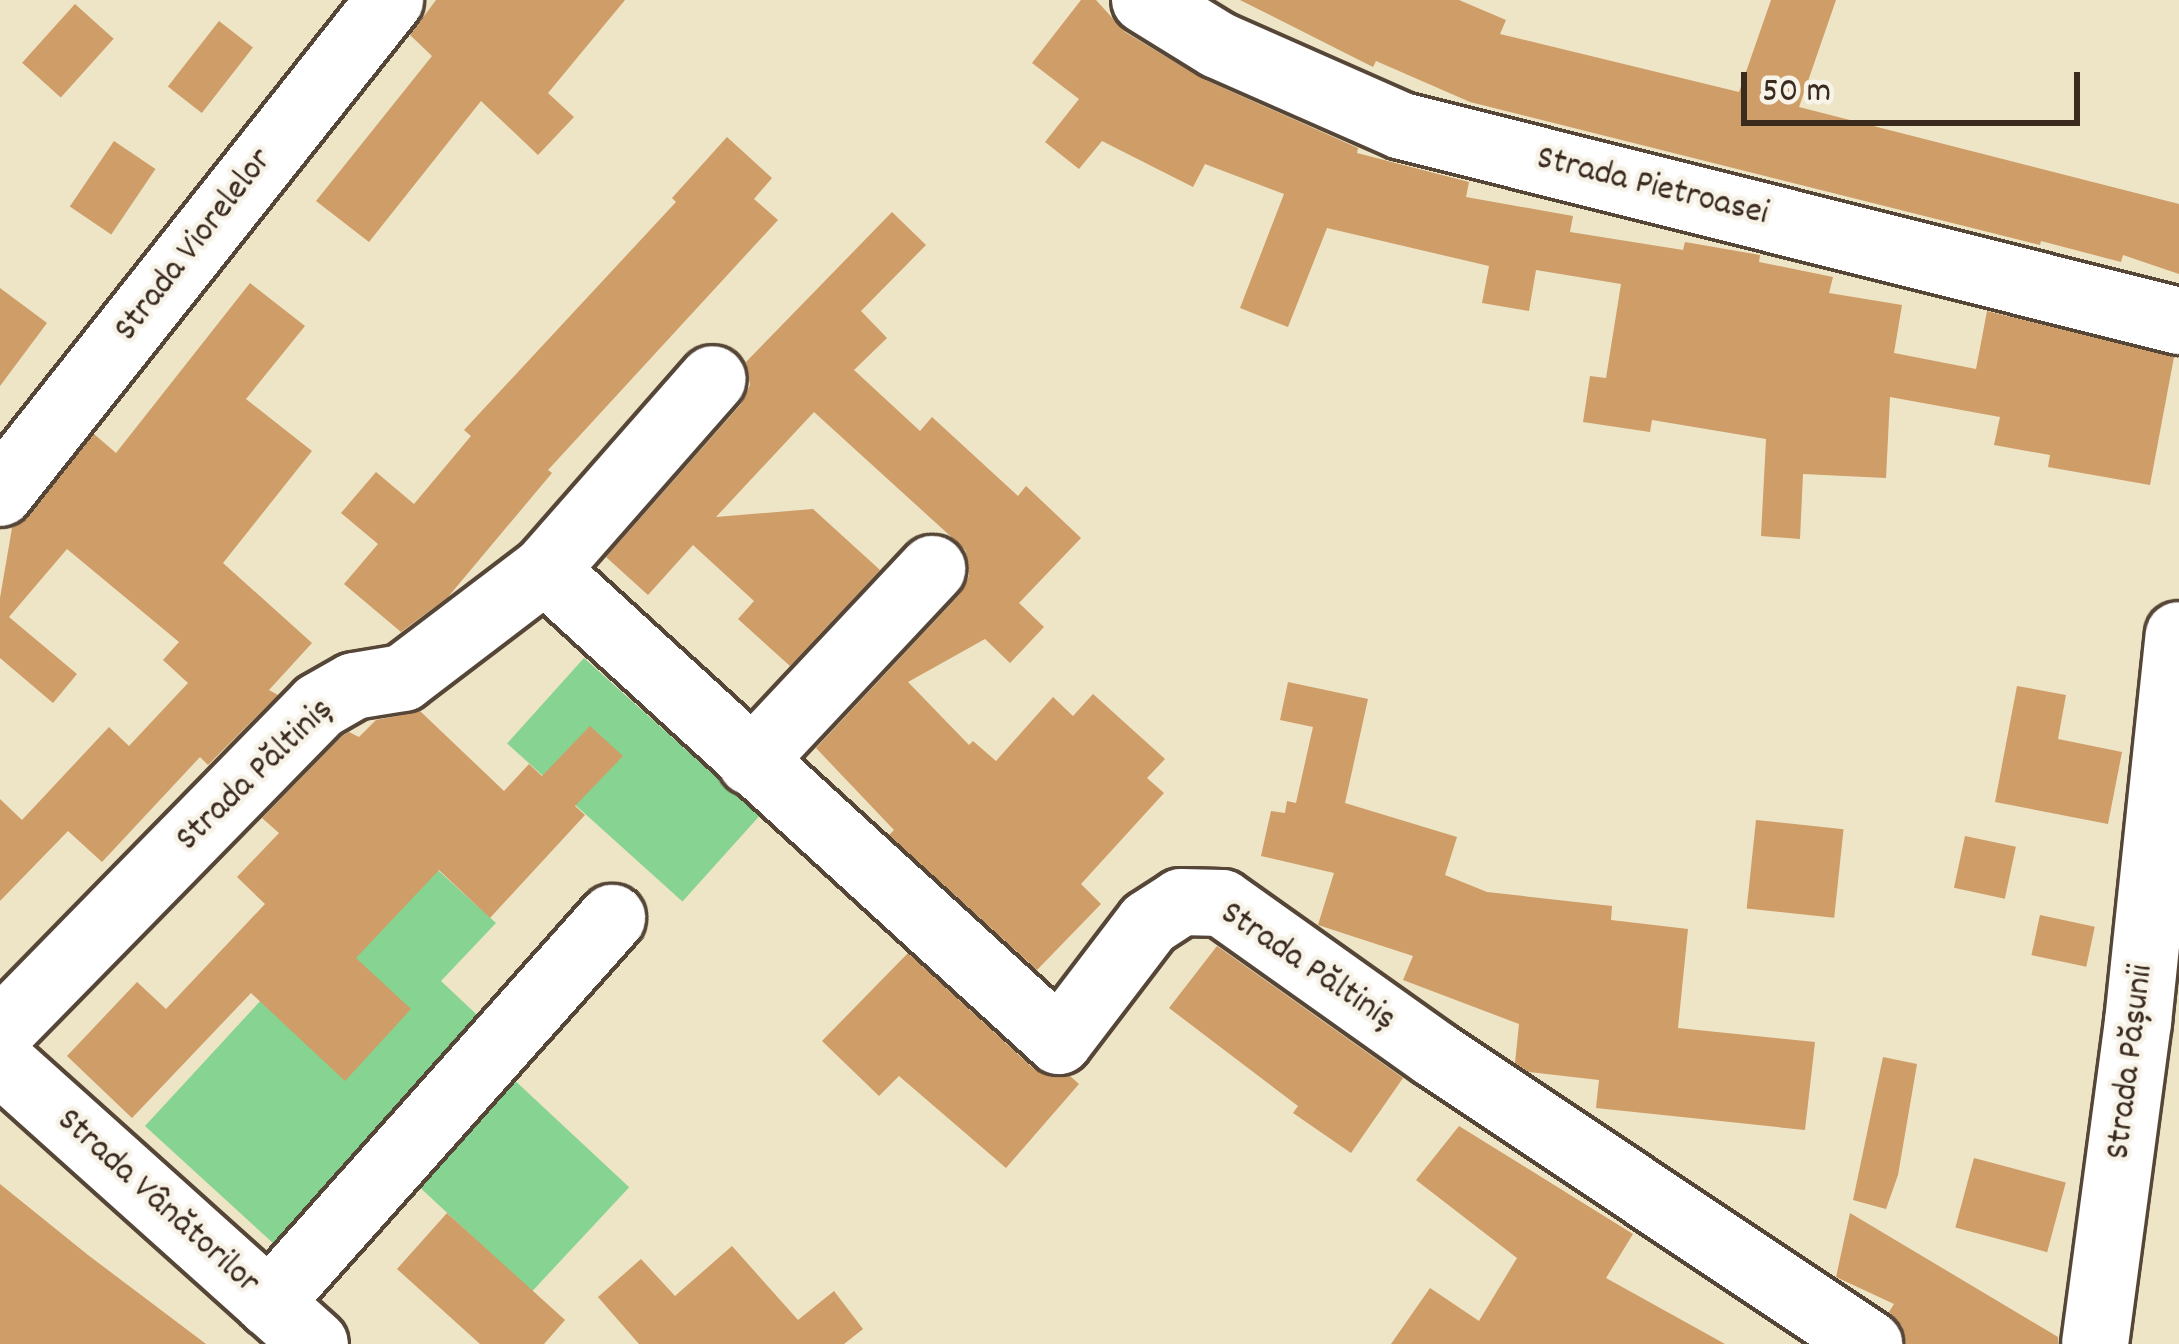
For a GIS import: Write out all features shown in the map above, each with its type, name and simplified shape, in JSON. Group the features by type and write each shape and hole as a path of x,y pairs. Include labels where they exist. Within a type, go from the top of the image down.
{"street":[{"name":"Strada Viorelelor","path":"0,493 390,0"},
{"name":"Strada Pietroasei","path":"1145,0 1218,45 1402,126 2179,322"},
{"name":"Strada Păltiniș","path":"0,1032 319,706 354,686 403,678 545,570 713,379"},
{"path":"751,762 932,569"},
{"name":"Strada Păltiniș","path":"545,570 1059,1041 1149,922 1181,902 1222,903 1436,1055 1869,1344"},
{"name":"Strada Pășunii","path":"2095,1344 2140,999 2179,635"},
{"path":"292,1323 612,918"},
{"name":"Strada Vânătorilor","path":"0,1061 292,1323"}],"green space":[{"path":"584,658 759,816 682,901 507,743"},
{"path":"407,842 496,923 441,981 492,1029 285,1254 145,1126"},
{"path":"510,1076 629,1187 532,1292 412,1181"}],"building":[{"path":"436,0 625,0 548,93 574,117 538,155 481,101 369,242 316,201 432,56 410,35"},
{"path":"1081,0 1096,0 1125,32 1203,79 1358,148 1357,153 1469,182 1466,197 1573,216 1570,232 1683,250 1685,242 1760,255 1759,262 1833,277 1829,293 1902,305 1894,353 1976,369 1987,311 2174,357 2150,485 2048,467 2050,455 1994,445 2000,417 1890,397 1886,478 1803,474 1800,539 1761,536 1766,439 1652,420 1650,432 1583,422 1590,376 1606,378 1621,284 1536,270 1529,311 1482,303 1489,266 1327,228 1288,327 1240,308 1284,194 1205,164 1193,187 1102,141 1079,169 1045,142 1079,99 1032,63"},
{"path":"1240,0 1459,0 1506,20 1500,34 1739,92 1771,0 1836,0 1799,107 2179,204 2179,274 2123,255 2121,262 2041,241 2040,245 1470,102 1376,61 1373,67"},
{"path":"75,4 114,39 61,98 22,63"},
{"path":"219,21 253,47 202,113 168,86"},
{"path":"727,137 772,178 754,199 778,220 548,470 552,473 448,597 401,632 344,584 378,544 341,513 376,472 414,504 471,436 464,430 676,202 672,198"},
{"path":"114,141 155,169 111,234 70,206"},
{"path":"892,212 926,245 861,311 887,338 854,370 920,431 932,417 1018,496 1026,486 1081,538 1019,603 1044,627 1010,663 985,639 908,682 969,745 973,741 996,761 1053,697 1073,716 1093,694 1165,759 1147,778 1164,793 1081,884 1101,904 1037,970 889,835 894,830 816,748 960,594 969,576 966,551 958,543 814,412 716,517 813,509 880,570 790,666 738,619 754,601 693,545 648,595 606,557 741,404 750,385 746,362"},
{"path":"250,283 305,326 246,399 312,451 223,563 312,643 269,690 278,695 208,765 200,757 102,862 68,831 0,901 0,799 22,820 109,727 129,746 188,683 163,660 179,642 67,549 9,617 77,674 53,703 0,658 0,598 12,528 29,516 94,434 116,453"},
{"path":"0,288 47,323 0,386"},
{"path":"1288,682 1368,699 1345,803 1457,837 1445,875 1487,892 1612,906 1611,920 1688,929 1678,1028 1815,1042 1805,1130 1596,1108 1599,1080 1529,1072 1515,1063 1519,1024 1403,980 1413,956 1318,925 1334,873 1261,856 1271,811 1285,813 1287,801 1296,803 1313,727 1280,720"},
{"path":"2017,686 2066,695 2058,739 2122,752 2108,824 1995,802"},
{"path":"420,711 504,791 529,764 542,776 590,726 623,756 575,806 585,815 490,918 439,870 356,958 411,1009 345,1081 251,993 132,1118 67,1056 137,982 166,1009 265,904 237,877 279,833 262,818 342,736 349,732 359,737 376,720"},
{"path":"1756,820 1844,829 1834,918 1747,909"},
{"path":"1965,836 2016,847 2005,899 1954,888"},
{"path":"2040,915 2095,927 2086,967 2031,955"},
{"path":"1217,946 1403,1078 1351,1153 1293,1113 1298,1106 1169,1008"},
{"path":"908,953 1034,1069 1051,1077 1070,1076 1079,1084 1006,1168 899,1076 879,1096 822,1041"},
{"path":"1883,1057 1917,1064 1898,1175 1886,1209 1853,1200"},
{"path":"1459,1126 1633,1234 1606,1278 1725,1344 1391,1344 1430,1288 1479,1321 1517,1258 1416,1180"},
{"path":"1974,1158 2066,1183 2047,1252 1955,1228"},
{"path":"0,1184 88,1255 206,1344 0,1344"},
{"path":"447,1213 565,1320 544,1344 480,1344 397,1269"},
{"path":"1850,1213 2058,1337 2058,1344 1906,1344 1902,1326 1889,1312 1894,1304 1836,1277"},
{"path":"732,1246 798,1320 834,1291 863,1329 844,1344 639,1344 598,1297 641,1259 675,1296"}]}
